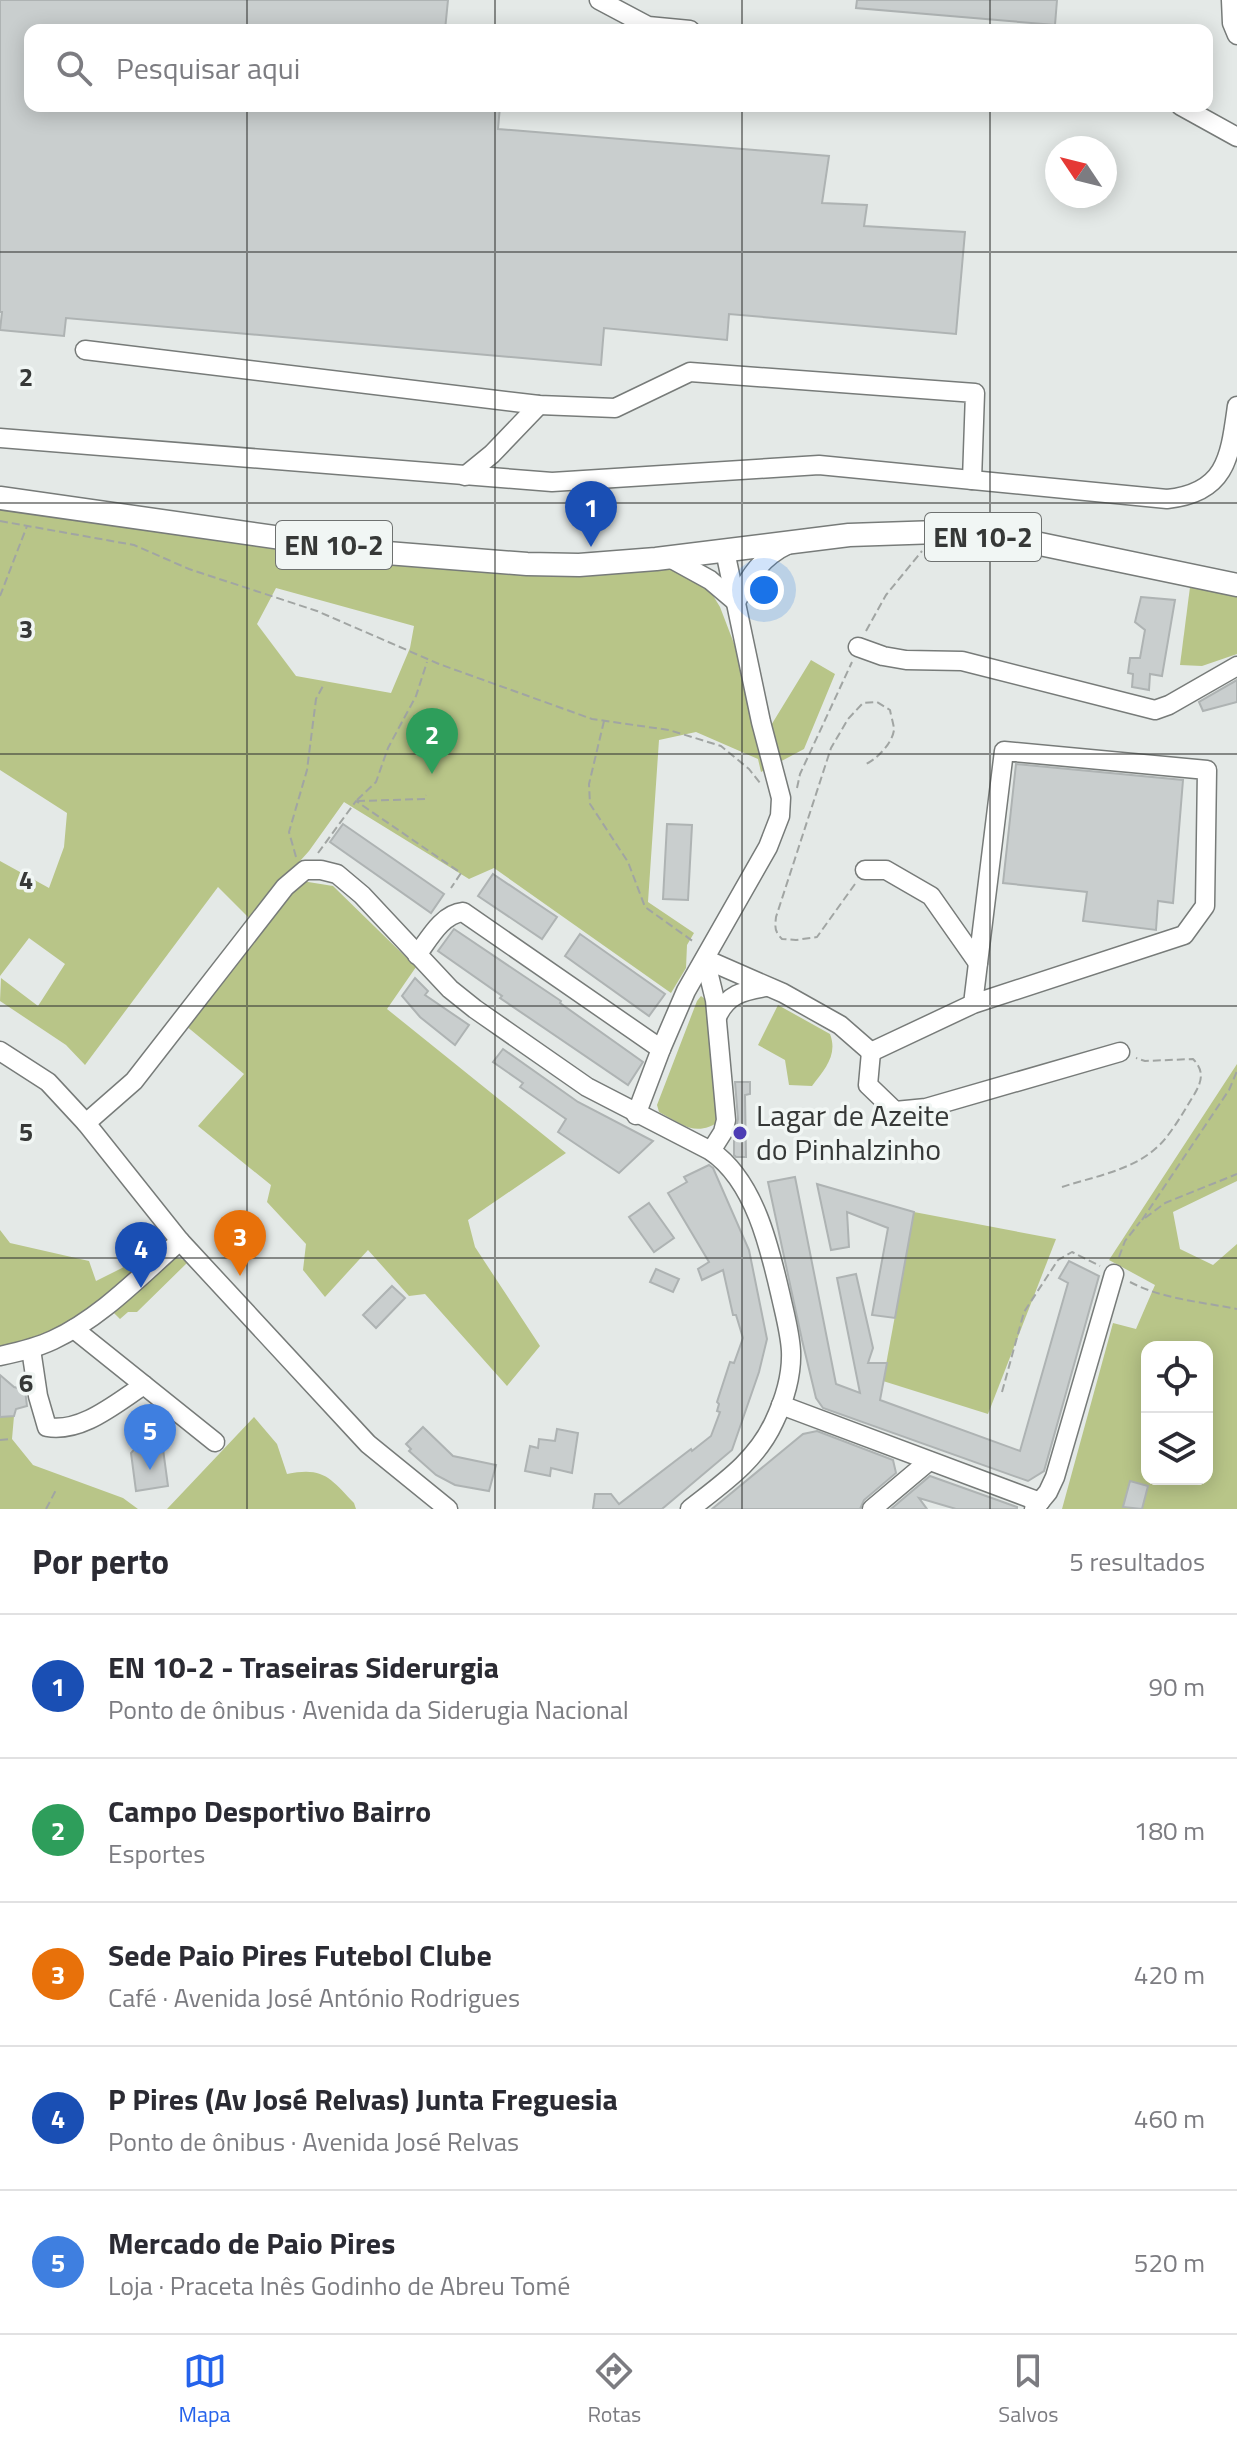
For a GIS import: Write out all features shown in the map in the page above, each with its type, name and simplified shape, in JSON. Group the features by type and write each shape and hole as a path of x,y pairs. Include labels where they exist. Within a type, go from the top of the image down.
{"main road":[{"name":"EN 10-2","path":"0,498 387,553 476,561 579,565 670,558 849,535 938,532 1040,544 1237,585"}],"street":[{"path":"599,0 644,24"},
{"path":"1231,0 1232,23 1237,35"},
{"path":"1192,112 1237,137"},
{"path":"85,350 539,405 615,408 690,372 975,393 972,480"},
{"path":"465,476 492,454 539,405"},
{"path":"0,438 552,482 819,465 1167,499 1185,498 1215,479 1226,464 1237,406"},
{"path":"736,602 753,570 775,551 793,542"},
{"path":"636,1115 686,991 768,847 780,816 781,798 761,722 725,551"},
{"path":"670,558 710,580 736,602"},
{"path":"858,647 906,660 962,661 1155,710 1237,666"},
{"path":"871,1052 973,1004 1184,935 1205,906 1207,770 1004,751 973,1004"},
{"path":"86,1123 134,1081 302,866 337,874 351,884 450,989 475,1009 587,1087 636,1115 711,1151 727,1164 741,1184 769,1245 791,1351 790,1370 770,1431 754,1455 690,1509"},
{"path":"865,870 886,870 931,896 978,963"},
{"path":"417,955 446,918 452,913 463,912 661,1049"},
{"path":"705,959 776,990 840,1025 871,1052"},
{"path":"705,959 714,993 726,1120 723,1132 711,1151"},
{"path":"717,1017 722,1006 740,992 776,990"},
{"path":"686,991 714,993"},
{"path":"0,1051 48,1082 86,1123 180,1241 368,1444 448,1509"},
{"path":"871,1052 868,1085 895,1111 926,1108 1120,1052"},
{"path":"0,1356 31,1349 74,1329 112,1301 180,1241"},
{"path":"781,1405 1037,1506 1055,1477 1114,1274"},
{"path":"74,1329 215,1442"},
{"path":"31,1349 38,1396 47,1427 58,1429 92,1418 144,1385"},
{"path":"872,1509 929,1461"}],"path":[{"path":"0,521 134,545 189,569 317,611 428,660 592,719 669,730 721,746 749,769 762,786"},
{"path":"0,596 27,526"},
{"path":"796,793 800,774 858,647 886,595 938,532"},
{"path":"324,684 316,699 307,770 289,832 302,866 356,801 376,782 388,748 416,696 428,660"},
{"path":"864,765 885,748 894,730 890,710 877,702 863,703 848,719 831,748 776,917 776,933 782,939 817,937 865,870"},
{"path":"604,720 589,784 590,804 628,862 645,907 696,943 705,959"},
{"path":"356,801 425,799 426,795"},
{"path":"356,801 461,873 451,888"},
{"path":"1062,1187 1127,1166 1156,1149 1197,1090 1202,1075 1200,1065 1193,1059 1145,1061 1120,1052"},
{"path":"1114,1274 1125,1241 1229,1090 1237,1071"},
{"path":"1142,1220 1165,1203 1237,1174"},
{"path":"0,1440 12,1439"},
{"path":"46,1509 56,1490"}],"green space":[{"path":"0,509 398,563 547,574 673,569 706,584 720,607 770,727 811,660 835,674 804,749 761,772 758,759 696,732 659,740 648,902 694,933 687,945 686,968 671,993 494,868 469,879 344,802 309,851 249,918 218,887 85,1065 66,1045 0,1001 1,978 38,1006 65,964 29,938 0,976 0,861 49,888 64,847 67,813 0,770","holes":["276,588 414,626 410,648 391,693 296,676 257,624"]},
{"path":"1190,587 1237,597 1237,654 1202,666 1180,665"},
{"path":"302,881 333,886 416,967 387,1009 566,1153 468,1220 475,1247 540,1346 507,1386 425,1294 409,1296 368,1250 325,1297 303,1270 306,1244 267,1202 271,1185 198,1126 244,1074 185,1025 266,918"},
{"path":"701,996 710,1003 722,1120 697,1129 659,1112 657,1105"},
{"path":"778,1005 830,1034 831,1055 826,1068 812,1086 789,1085 785,1060 758,1045"},
{"path":"1237,1064 1237,1181 1173,1212 1180,1249 1213,1265 1237,1244 1237,1509 1062,1509 1113,1323 1136,1329 1155,1285 1109,1260"},
{"path":"914,1212 1056,1239 988,1414 883,1381"},
{"path":"0,1230 10,1243 89,1261 96,1281 122,1268 164,1234 162,1252 86,1311 44,1335 0,1348"},
{"path":"176,1258 189,1261 137,1312 128,1312 120,1319 114,1313 163,1265"},
{"path":"14,1416 12,1439 33,1465 123,1498 138,1509 0,1509 0,1417"},
{"path":"254,1417 277,1444 287,1474 310,1472 326,1476 354,1503 356,1509 167,1509"}],"building":[{"path":"0,0 448,0 446,24 24,24 24,112 499,112 498,129 829,156 822,203 867,205 864,226 965,232 956,334 729,314 727,340 604,328 601,365 66,318 64,336 0,330"},
{"path":"857,0 1057,0 1055,24 856,8"},
{"path":"1141,597 1175,600 1162,676 1150,674 1149,690 1132,687 1133,674 1128,673 1130,658 1140,658 1145,630 1135,622"},
{"path":"1237,680 1237,702 1203,711 1199,702"},
{"path":"1016,764 1183,780 1173,903 1158,901 1156,930 1083,921 1087,892 1003,883"},
{"path":"343,824 444,894 431,913 330,842"},
{"path":"667,824 692,825 688,900 663,899"},
{"path":"493,874 557,917 542,939 478,896"},
{"path":"454,929 561,1001 643,1062 628,1085 500,998 502,996 438,951"},
{"path":"580,934 665,994 649,1016 565,956"},
{"path":"415,978 428,991 425,995 469,1025 455,1045 420,1017 402,996"},
{"path":"503,1049 578,1102 653,1141 619,1173 558,1132 566,1119 520,1087 523,1083 493,1062"},
{"name":"Lagar de Azeite do Pinhalzinho","path":"735,1082 750,1082 750,1094 745,1095 746,1157 734,1155 738,1119"},
{"path":"709,1165 749,1250 767,1339 759,1372 732,1450 662,1509 593,1509 595,1494 611,1494 619,1504 692,1451 711,1436 720,1412 717,1411 717,1402 730,1362 734,1363 743,1338 736,1315 733,1315 723,1270 702,1280 698,1269 709,1262 668,1193 687,1182 684,1177"},
{"path":"795,1177 836,1384 860,1393 837,1278 856,1274 873,1348 868,1363 887,1363 880,1400 1020,1451 1068,1283 1059,1278 1069,1261 1099,1276 1044,1471 1028,1481 823,1408 816,1398 768,1182"},
{"path":"817,1184 914,1212 895,1318 872,1315 888,1228 847,1212 849,1247 831,1250"},
{"path":"649,1203 674,1238 654,1252 629,1217"},
{"path":"656,1269 679,1279 673,1292 650,1282"},
{"path":"392,1286 405,1298 376,1328 363,1315"},
{"path":"0,1375 14,1387 25,1390 27,1406 16,1409 14,1416 0,1417"},
{"path":"423,1427 453,1456 496,1465 489,1491 455,1485 436,1475 409,1451 411,1449 406,1444"},
{"path":"557,1429 578,1433 572,1473 551,1468 550,1476 525,1471 530,1446 538,1448 539,1439 555,1441"},
{"path":"817,1431 893,1460 896,1473 864,1500 860,1509 712,1509 803,1434"},
{"path":"147,1435 163,1449 168,1486 136,1491 131,1453"},
{"path":"930,1476 1017,1509 956,1509 919,1498 927,1509 891,1509"},
{"path":"1130,1481 1148,1486 1142,1509 1123,1507"}],"place":[{"name":"EN 10-2 - Traseiras Siderurgia","path":"591,547"},
{"name":"Campo Desportivo Bairro","path":"432,774"},
{"name":"Lagar de Azeite do Pinhalzinho","path":"740,1133"},
{"name":"Sede Paio Pires Futebol Clube","path":"240,1276"},
{"name":"P Pires (Av José Relvas) Junta Freguesia","path":"141,1288"},
{"name":"Mercado de Paio Pires","path":"150,1470"}]}
